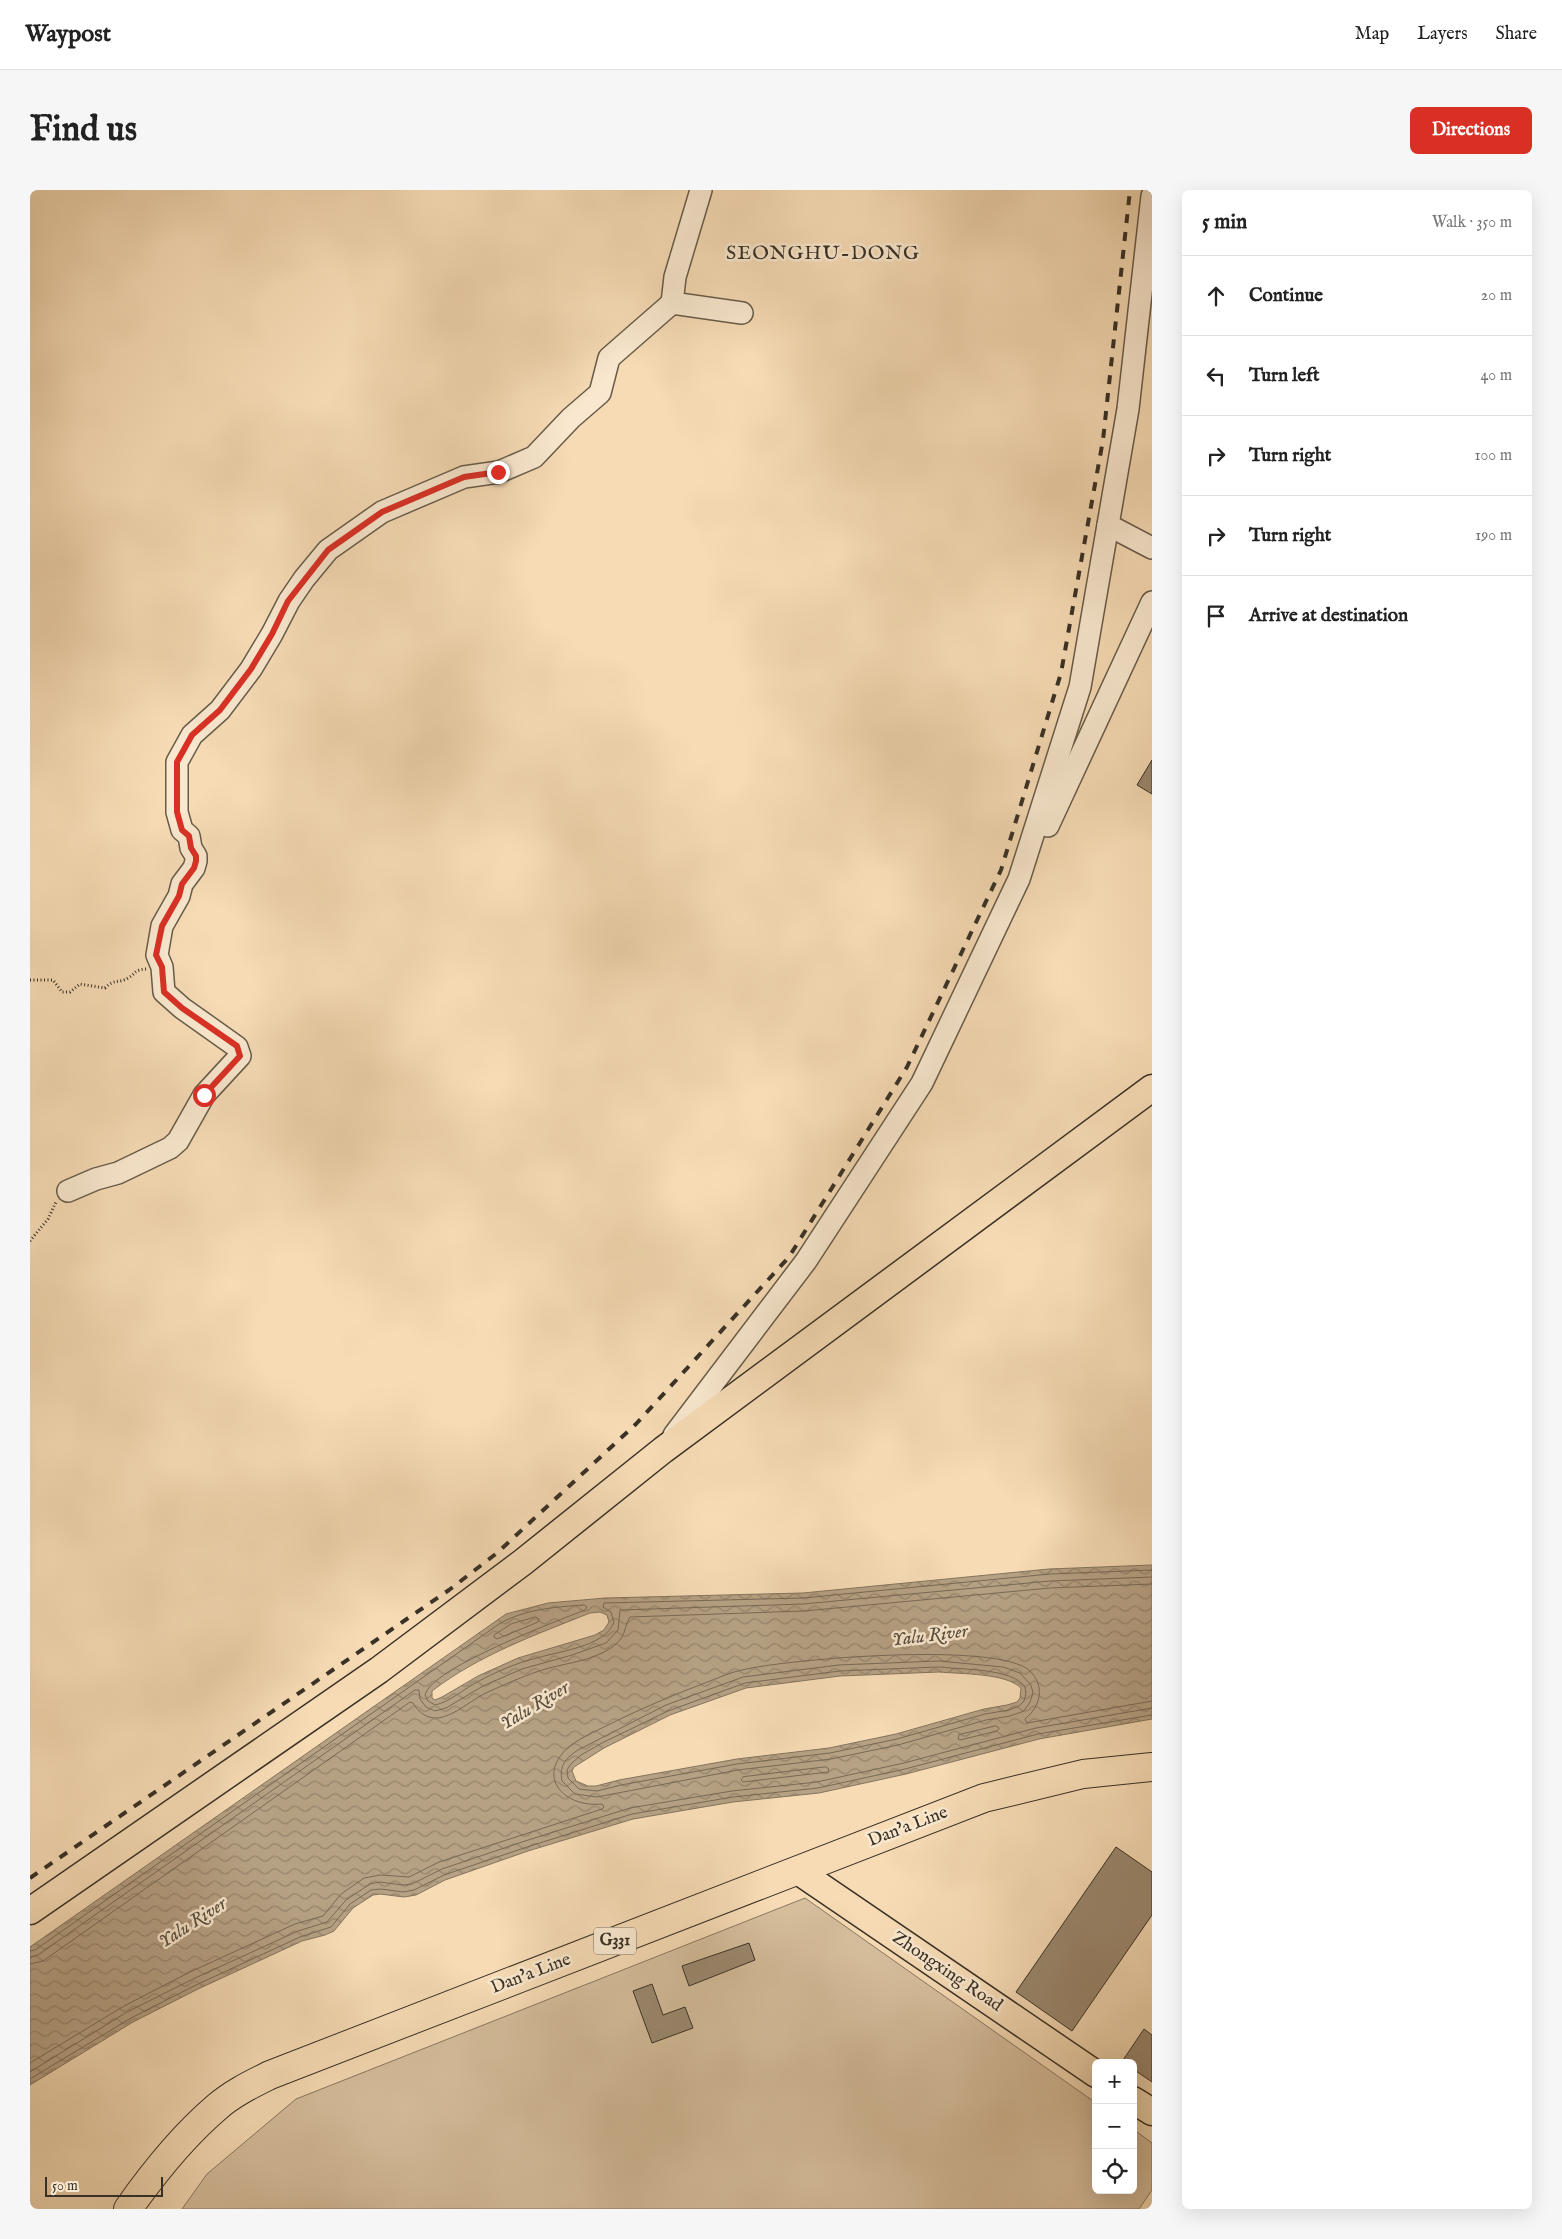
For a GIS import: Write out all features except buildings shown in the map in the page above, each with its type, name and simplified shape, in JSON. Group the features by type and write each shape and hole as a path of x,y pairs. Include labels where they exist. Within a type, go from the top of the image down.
{"highway":[{"name":"Dan'a Line","path":"128,2209 176,2148 198,2125 218,2106 241,2090 270,2074 984,1798 1083,1774 1152,1767"}],"main road":[{"path":"30,1911 379,1670 523,1562 662,1450 1152,1088"},
{"name":"Zhongxing Road","path":"798,1871 1092,2071"},
{"path":"1137,2103 1152,2112"}],"street":[{"path":"68,1191 118,1173 170,1148 178,1141 204,1095 240,1056 237,1046 182,1008 164,992 162,967 156,955 162,926 179,896 182,884 194,868 196,861 189,836 182,830 177,812 177,762 192,735 220,710 251,669 272,634 288,601 328,550 382,512 464,477 498,472 534,457 571,418 600,393 609,358 672,302 675,277 701,190"},
{"path":"1019,879 1080,687 1128,409 1152,196"},
{"path":"672,302 742,313"},
{"path":"1108,525 1152,548"},
{"path":"662,1450 806,1262 922,1083 1019,879 1042,839 1152,602"}],"path":[{"path":"30,980 53,980 62,992 70,992 80,984 105,988 112,981 127,979 137,970 162,967"},
{"path":"30,1241 48,1219 56,1203 68,1191"}],"shaded area":[{"path":"805,1898 1092,2100 1092,2194 1137,2194 1137,2132 1152,2143 1152,2190 1139,2209 182,2209 207,2174 296,2099"}],"water":[{"name":"Yalu River","path":"1152,1565 1152,1719 1039,1739 906,1774 819,1793 733,1802 633,1819 528,1851 445,1880 416,1895 404,1897 373,1895 353,1908 334,1931 302,1941 198,1989 133,2022 30,2085 30,1947 506,1614 548,1603 605,1598 803,1593 1049,1569","holes":["600,1612 607,1615 609,1622 604,1630 595,1635 518,1658 478,1676 442,1697 435,1700 432,1698 432,1691 488,1656 590,1613","939,1672 983,1675 1005,1679 1021,1688 1020,1698 1017,1702 1007,1705 984,1709 896,1734 829,1748 737,1759 619,1780 596,1786 588,1786 576,1781 572,1771 574,1767 604,1748 670,1715 746,1688 840,1676"]}],"railway":[{"path":"30,1878 449,1590 497,1553 636,1424 789,1257 907,1067 1001,870 1061,673 1103,440 1130,190"}],"district":[{"name":"SEONGHU-DONG","path":"823,253"}],"route":[{"path":"204,1095 240,1056 237,1046 182,1008 164,992 162,967 156,955 162,926 179,896 182,884 194,868 196,861 189,836 182,830 177,812 177,762 192,735 220,710 251,669 272,634 288,601 328,550 348,534 382,512 464,477 498,472"}]}
